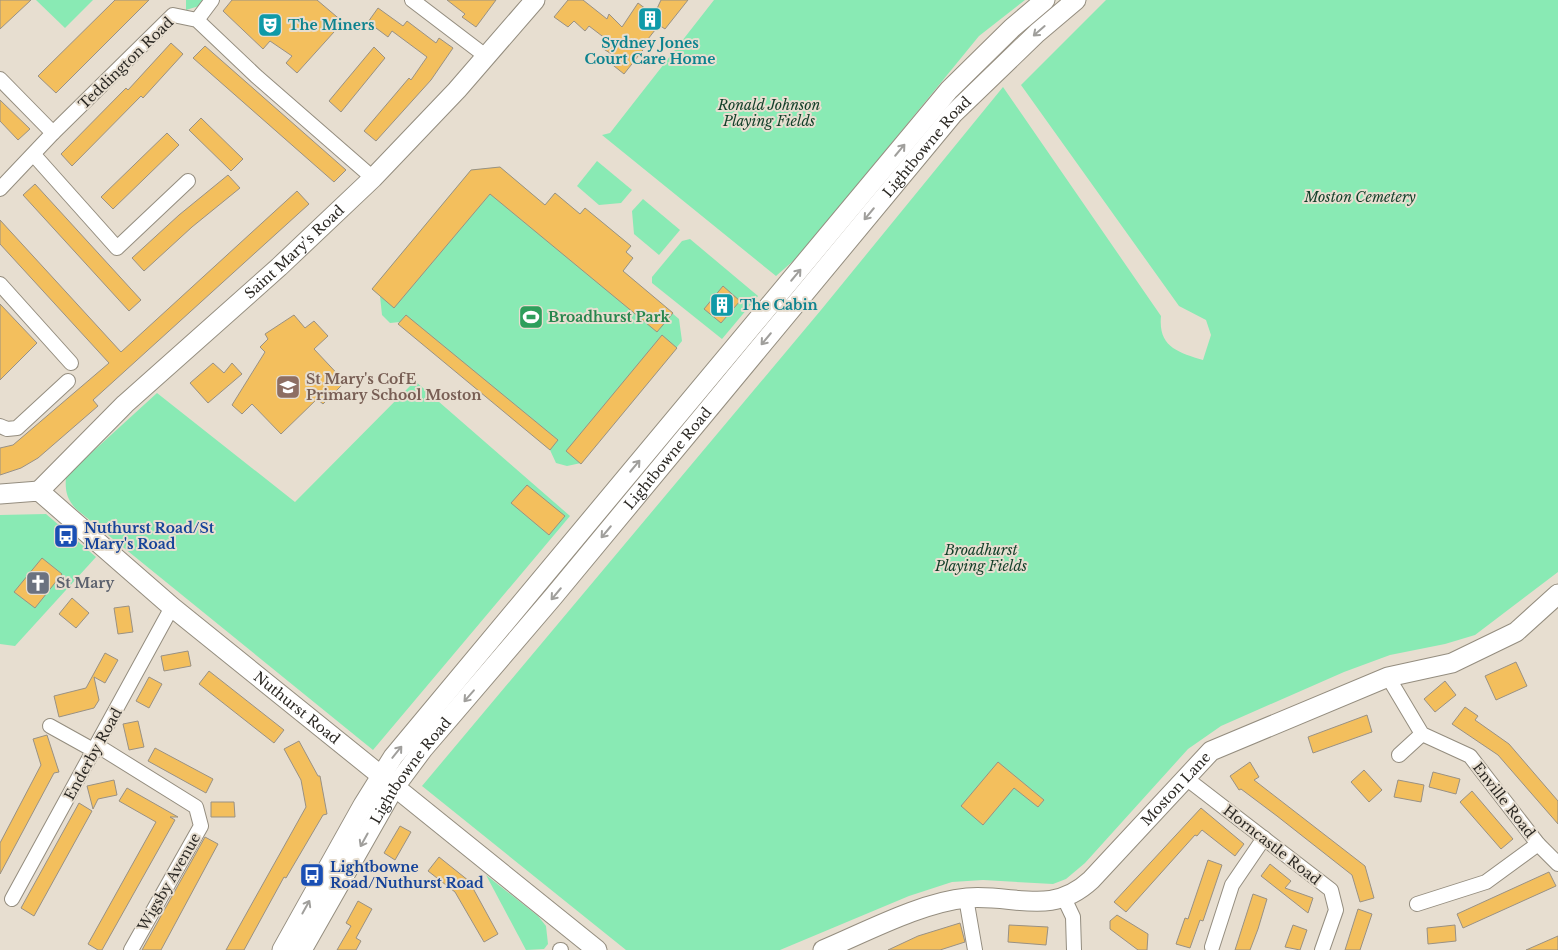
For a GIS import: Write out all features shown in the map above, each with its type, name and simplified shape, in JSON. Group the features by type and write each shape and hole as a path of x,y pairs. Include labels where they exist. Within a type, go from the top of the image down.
{"main road":[{"name":"Saint Mary's Road","path":"39,491 125,404 272,274 373,178 487,57 535,0"},
{"name":"Lightbowne Road","path":"302,950 388,782 393,757 949,90 1012,28 1045,0"},
{"name":"Lightbowne Road","path":"282,950 388,782 435,735 553,597 953,114 1037,33 1076,0"},
{"name":"Nuthurst Road","path":"39,491 172,607 590,948"},
{"path":"0,494 39,491"},
{"name":"Moston Lane","path":"823,950 928,906 966,898 1042,902 1064,898 1091,880 1211,751 1388,677 1452,663 1516,632 1558,594"}],"street":[{"path":"212,0 197,20 256,76 373,178"},
{"path":"412,0 487,57"},
{"name":"Teddington Road","path":"0,189 53,133 174,16 197,20"},
{"path":"0,79 53,133"},
{"path":"34,155 117,248 188,181"},
{"path":"0,284 53,352 71,363"},
{"path":"0,426 7,429 17,428 68,381"},
{"name":"Enderby Road","path":"12,900 97,748 172,607"},
{"path":"1388,677 1422,734 1399,755"},
{"name":"Wigsby Avenue","path":"50,726 97,748 196,807 201,826 131,950"},
{"name":"Enville Road","path":"1422,734 1470,756 1538,844 1558,864"},
{"name":"Horncastle Road","path":"1187,779 1331,890 1336,910 1322,950"},
{"path":"1212,947 1232,885 1264,838"},
{"path":"1418,904 1486,882 1538,844"},
{"path":"966,898 975,950"},
{"path":"1064,898 1073,917 1074,950"}],"green space":[{"path":"36,0 93,0 65,28"},
{"path":"186,0 203,0 199,6 186,10"},
{"name":"Ronald Johnson Playing Fields","path":"714,0 1025,0 979,36 800,255 776,276 602,135 610,133"},
{"name":"Broadhurst Playing Fields","path":"1106,0 1558,0 1558,572 1475,635 1445,644 1390,655 1344,672 1221,726 1188,749 1085,863 1066,879 1053,884 983,880 952,882 909,896 780,950 626,950 422,786 821,310 1003,87 1161,316 1161,326 1166,341 1178,351 1203,360 1211,335 1206,320 1179,306 1021,85"},
{"path":"597,161 632,190 621,203 599,205 577,186"},
{"name":"Broadhurst Park","path":"500,167 545,205 555,193 580,214 585,208 631,246 626,252 633,258 623,271 679,319 682,341 581,463 567,466 556,463 550,450 400,322 390,323 382,315 380,296 372,289 471,170"},
{"path":"643,199 680,230 659,255 634,234 632,211"},
{"path":"690,239 758,296 722,339 652,283 652,277 682,241"},
{"path":"415,381 570,516 373,750 76,509 67,494 66,476 157,393 295,502"},
{"path":"46,514 96,557 15,646 0,644 0,515"},
{"path":"486,875 538,916 546,926 548,944 544,949 526,950"}],"building":[{"path":"0,0 31,0 0,29"},
{"path":"115,0 149,0 56,93 38,76"},
{"path":"232,0 317,0 343,22 297,73 286,63 292,56 270,41 263,49 223,11"},
{"path":"447,0 496,0 476,27 462,17 465,14"},
{"path":"568,0 583,0 607,19 609,14 622,27 638,3 654,15 661,0 688,0 665,29 659,25 644,44 646,46 624,74 609,62 613,55 602,48 606,39 589,26 585,31 574,21 568,27 554,17"},
{"path":"378,8 403,26 407,21 436,43 439,38 453,48 431,80 376,141 364,131 409,78 411,80 427,57 392,31 388,37 368,22"},
{"path":"171,43 183,54 143,98 141,96 72,166 61,154 126,88 128,90"},
{"path":"205,46 346,170 334,182 193,58"},
{"path":"374,47 385,58 341,112 329,101"},
{"path":"0,100 30,129 18,140 0,121"},
{"path":"201,118 243,159 231,171 189,130"},
{"path":"167,133 179,145 113,209 101,197"},
{"path":"500,167 545,205 555,193 580,214 585,208 631,246 626,252 633,258 623,271 673,313 657,332 490,194 394,308 372,289 471,170"},
{"path":"228,175 240,188 192,227 144,271 132,258 179,215"},
{"path":"35,184 141,300 129,311 23,195"},
{"path":"297,191 309,204 93,400 98,406 38,458 21,468 0,475 0,448 13,445 109,363 0,244 0,220 121,352"},
{"name":"The Cabin","path":"723,286 740,301 721,323 704,309"},
{"path":"0,304 37,343 0,380"},
{"path":"294,315 305,328 314,321 328,336 314,349 345,382 323,404 317,399 281,434 252,404 242,414 232,405 265,352 260,347 268,339 265,334"},
{"path":"406,315 558,440 550,450 398,324"},
{"path":"662,335 677,348 581,464 566,451"},
{"path":"213,363 224,373 232,363 242,374 208,403 190,383"},
{"path":"527,485 565,516 549,535 511,503"},
{"name":"St Mary","path":"42,558 62,574 35,608 14,592"},
{"path":"72,598 89,613 76,628 59,614"},
{"path":"129,606 133,632 118,634 114,608"},
{"path":"188,651 191,666 164,671 161,656"},
{"path":"105,653 118,660 105,683 94,677 99,700 94,708 59,717 54,696 86,688"},
{"path":"1516,662 1527,686 1496,700 1485,676"},
{"path":"209,671 284,730 274,743 199,684"},
{"path":"149,677 162,684 149,708 136,701"},
{"path":"1445,681 1456,695 1435,712 1424,699"},
{"path":"1465,707 1478,716 1475,720 1509,744 1558,801 1558,824 1498,755 1452,724"},
{"path":"1367,715 1372,732 1313,753 1308,737"},
{"path":"138,721 144,747 129,750 123,724"},
{"path":"47,735 59,772 54,773 0,874 0,843 41,765 33,739"},
{"path":"299,741 318,776 320,776 327,814 323,815 286,878 284,877 244,950 226,950 306,807 301,780 284,749"},
{"path":"155,748 213,779 206,793 148,761"},
{"path":"998,762 1044,800 1038,807 1014,788 983,825 961,806"},
{"path":"1250,762 1259,777 1254,780 1365,866 1374,898 1360,902 1352,875 1277,816 1241,789 1239,790 1230,776"},
{"path":"1364,770 1382,790 1369,802 1351,782"},
{"path":"1433,772 1460,779 1456,794 1429,787"},
{"path":"114,780 117,795 98,799 93,809 87,786"},
{"path":"1398,780 1424,785 1421,802 1394,797"},
{"path":"127,788 178,817 170,817 175,820 102,950 98,950 88,944 156,822 119,801"},
{"path":"1472,791 1513,839 1501,849 1460,802"},
{"path":"211,802 234,802 235,817 211,817"},
{"path":"79,803 92,811 34,916 21,908"},
{"path":"1201,808 1244,844 1235,856 1202,830 1197,836 1195,835 1126,912 1114,902"},
{"path":"400,826 411,832 395,860 384,853"},
{"path":"205,837 218,844 161,950 142,950"},
{"path":"439,857 469,881 498,934 484,942 455,892 428,871"},
{"path":"1208,860 1222,865 1203,921 1200,920 1190,948 1176,944 1185,918 1188,919"},
{"path":"1270,864 1291,881 1285,888 1313,898 1308,913 1261,876"},
{"path":"1549,872 1556,886 1463,928 1457,914"},
{"path":"1253,894 1267,899 1258,929 1250,950 1235,950"},
{"path":"358,901 372,909 356,938 361,941 356,950 337,950 351,926 346,923"},
{"path":"1358,909 1372,914 1360,950 1345,950"},
{"path":"1117,915 1148,934 1147,950 1138,950 1110,929 1110,921"},
{"path":"960,923 965,942 940,950 888,950 918,936"},
{"path":"1009,925 1048,927 1046,945 1008,942"},
{"path":"1293,925 1307,930 1300,950 1285,947"},
{"path":"1455,925 1456,941 1428,944 1427,928"},
{"path":"1558,936 1558,950 1526,950"}],"place":[{"name":"Sydney Jones Court Care Home","path":"650,19"},
{"name":"The Miners","path":"270,25"},
{"name":"The Cabin","path":"722,305"},
{"name":"Broadhurst Park","path":"531,317"},
{"name":"St Mary's CofE Primary School Moston","path":"288,387"},
{"name":"Nuthurst Road/St Mary's Road","path":"66,536"},
{"name":"St Mary","path":"38,583"},
{"name":"Lightbowne Road/Nuthurst Road","path":"312,875"}],"park label":[{"name":"Moston Cemetery","path":"1360,197"}]}
